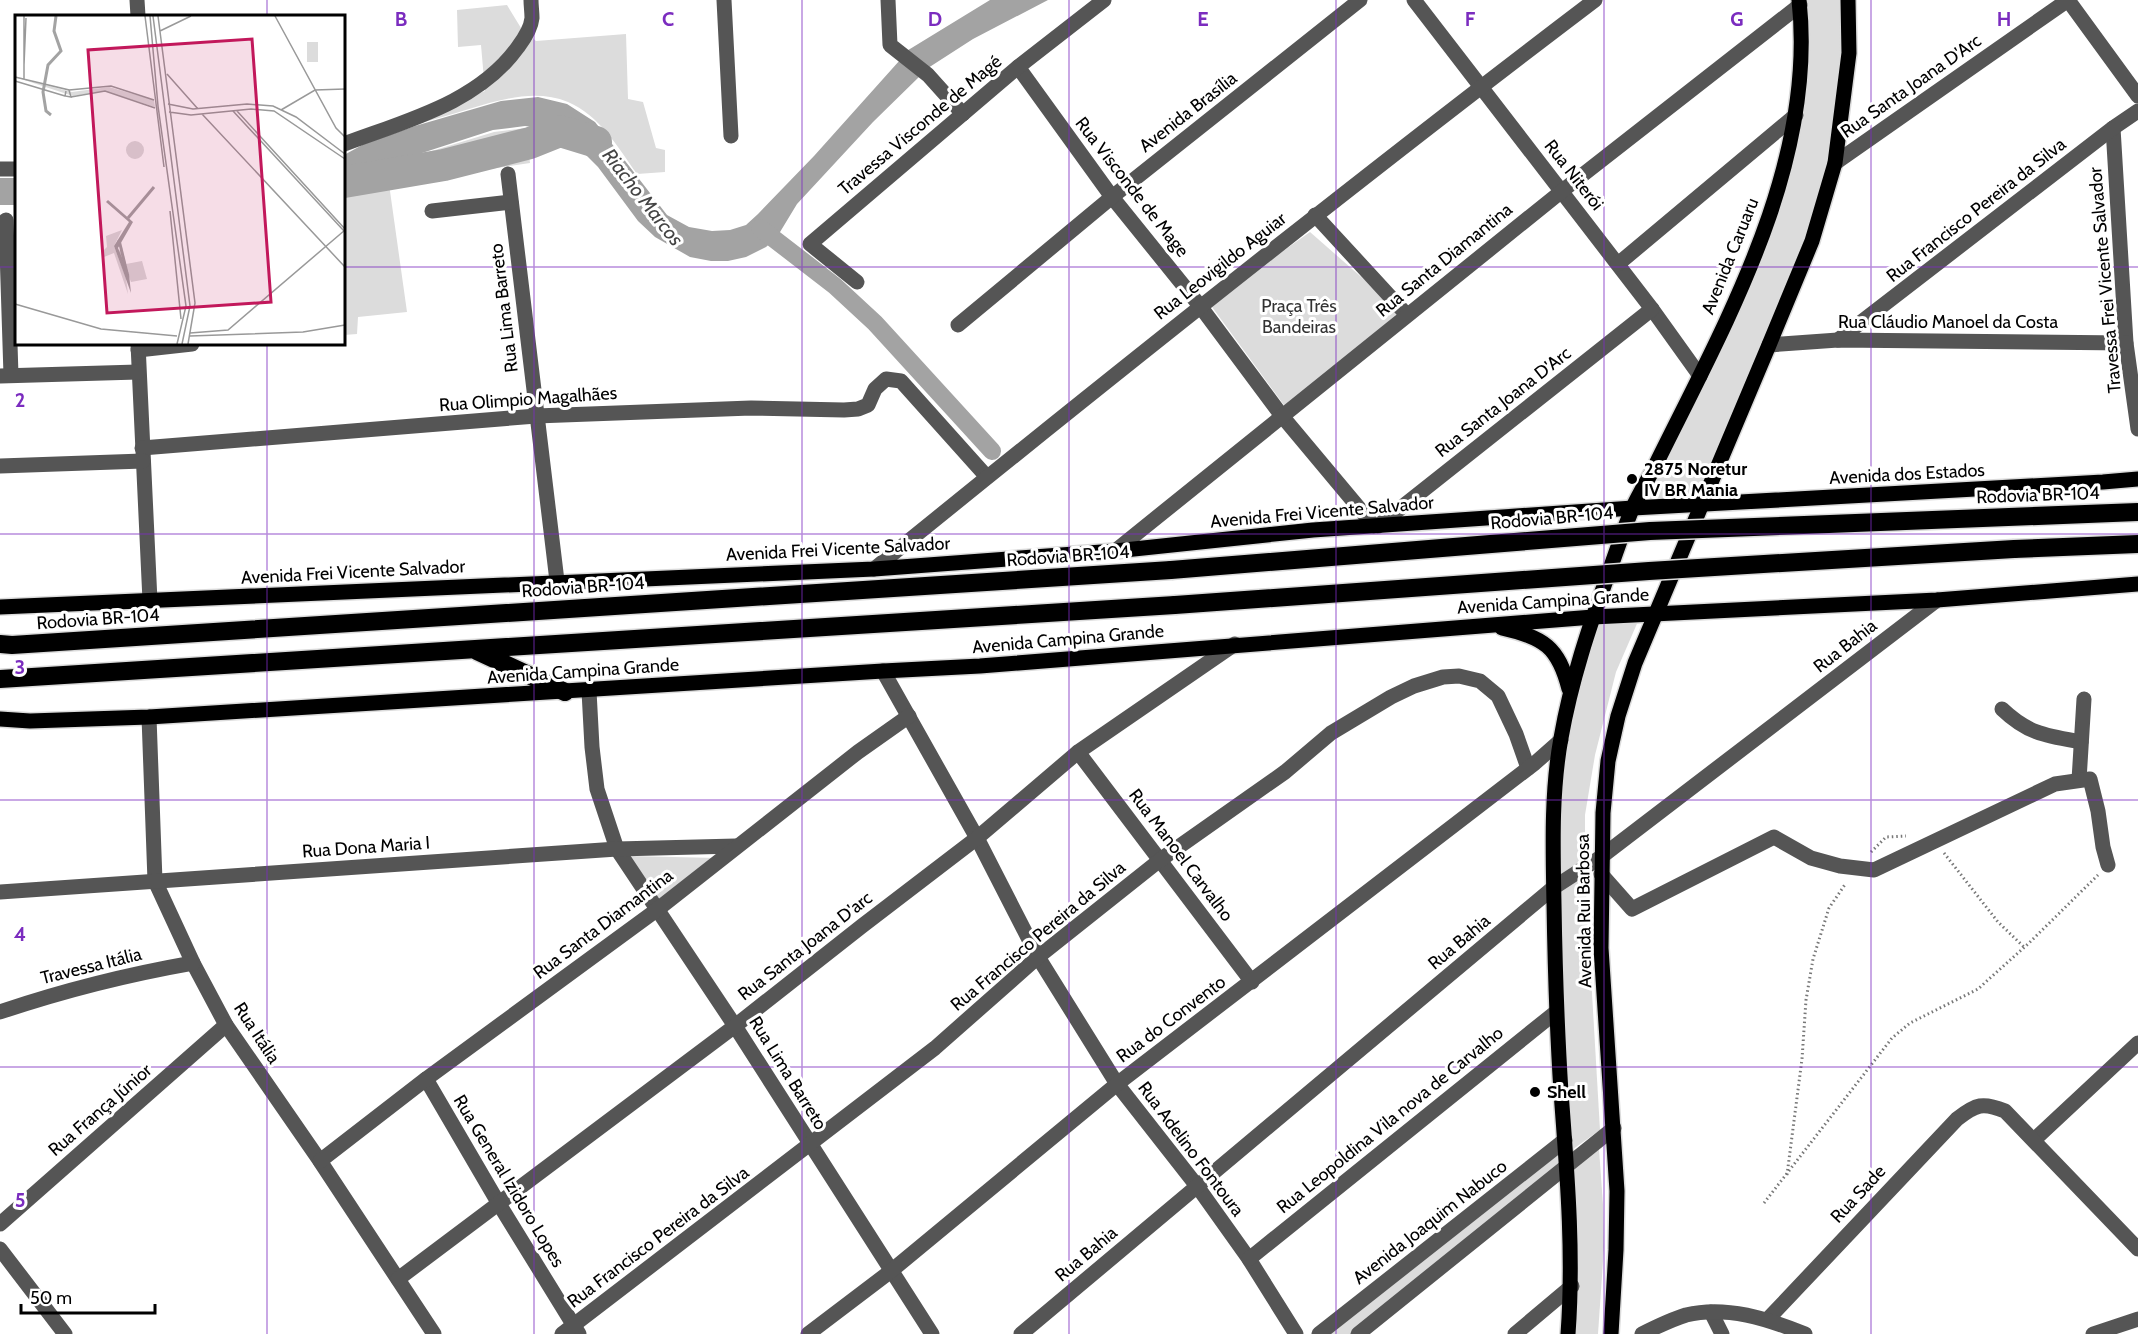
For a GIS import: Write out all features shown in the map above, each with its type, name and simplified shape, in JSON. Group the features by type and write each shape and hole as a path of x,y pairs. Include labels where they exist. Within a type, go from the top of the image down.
{"highway":[{"name":"Rodovia BR-104","path":"0,644 1171,570 1650,531 2138,512"},
{"path":"0,679 1175,605 1637,572 2014,549 2138,544"},
{"path":"476,650 565,692"}],"main road":[{"path":"1701,505 1812,241 1835,163 1849,53 1848,0"},
{"name":"Avenida Caruaru","path":"1633,508 1700,376 1747,274 1771,209 1788,155 1796,115 1802,66 1799,2"},
{"name":"Avenida dos Estados","path":"1677,506 2138,479"},
{"name":"Avenida Rui Barbosa","path":"1611,1334 1617,1238 1617,1191 1601,948 1601,857 1608,761 1618,716 1635,663 1701,505"},
{"name":"Avenida Frei Vicente Salvador","path":"0,607 874,568 1115,551 1313,530 1677,506"},
{"name":"Avenida Rui Barbosa","path":"1568,1334 1572,1286 1567,1167 1556,1012 1553,888 1554,792 1561,740 1574,675 1633,508"},
{"name":"Avenida Campina Grande","path":"0,719 30,721 149,717 980,666 1593,617 1936,600 2138,584"},
{"path":"1491,625 1528,634 1542,642 1556,655 1565,673 1570,693"}],"street":[{"path":"137,0 138,15"},
{"path":"345,144 430,111 488,80 510,59 524,40 532,20 531,0"},
{"path":"724,0 731,136"},
{"path":"888,0 890,45 928,75 963,114"},
{"name":"Travessa Visconde de Magé","path":"857,282 810,244 1018,67 1104,0"},
{"name":"Avenida Brasília","path":"957,325 1360,0"},
{"name":"Rua Niterói","path":"1414,0 1618,264 1700,376"},
{"name":"Rua Leovigildo Aguiar","path":"874,568 1315,215 1595,0"},
{"path":"2068,0 2138,96"},
{"name":"Rua Santa Joana D'Arc","path":"1835,163 2068,0"},
{"name":"Rua Santa Diamantina","path":"1115,551 1799,2"},
{"name":"Rua Visconde de Mage","path":"1018,67 1113,197 1200,306 1282,416 1376,526"},
{"name":"Rua Francisco Pereira da Silva","path":"1838,340 2138,111"},
{"path":"1618,264 1796,115"},
{"name":"Travessa Frei Vicente Salvador","path":"2113,128 2126,343 2138,429"},
{"name":"Rua Lima Barreto","path":"508,174 557,581"},
{"path":"432,211 512,202"},
{"path":"1315,215 1407,315"},
{"path":"8,220 5,375 138,372"},
{"name":"Rua Santa Joana D'Arc","path":"1376,526 1652,309"},
{"name":"Rua Cláudio Manoel da Costa","path":"1770,345 1838,340 2126,343"},
{"path":"150,601 138,347 174,345"},
{"name":"Rua Olimpio Magalhães","path":"0,466 536,416 676,410 858,409 868,405 875,389 886,379 901,381 987,477"},
{"name":"Rua Bahia","path":"1021,1334 1553,888 1601,857 1936,600"},
{"name":"Rua Santa Joana D'arc","path":"398,1279 735,1026 977,838 1078,752 1235,644"},
{"name":"Rua Adelino Fontoura","path":"883,671 977,838 1038,957 1117,1084 1197,1186 1249,1259 1296,1334"},
{"name":"Rua Francisco Pereira da Silva","path":"572,1331 935,1048 1038,957 1160,860 1285,772 1331,733 1392,697 1414,686 1443,677 1459,676 1480,681 1498,696 1516,734 1528,768"},
{"name":"Rua Lima Barreto","path":"589,690 597,789 617,849 735,1026 932,1334"},
{"path":"2079,780 2084,699"},
{"path":"2002,710 2014,721 2039,735 2081,742"},
{"name":"Rua Santa Diamantina","path":"320,1161 426,1079 658,909 858,752 909,716"},
{"name":"Rua Itália","path":"149,717 155,881 193,963 226,1025 320,1161 434,1334"},
{"name":"Rua do Convento","path":"808,1334 891,1271 1117,1084 1252,982 1561,740"},
{"name":"Rua Manoel Carvalho","path":"1078,752 1252,982"},
{"path":"1601,874 1632,909 1774,837 1811,858 1840,866 1874,870 2055,784 2090,779 2108,865"},
{"name":"Rua Dona Maria I","path":"0,891 617,849 736,846"},
{"name":"Travessa Itália","path":"0,1012 58,992 125,975 193,963"},
{"name":"Rua Leopoldina Vila nova de Carvalho","path":"1249,1259 1556,1012"},
{"name":"Rua França Júnior","path":"0,1224 226,1025"},
{"path":"2138,1043 2034,1140 2138,1249"},
{"name":"Rua General Izidoro Lopes","path":"426,1079 572,1331"},
{"name":"Rua Sade","path":"1768,1319 1968,1110 1983,1104 2005,1111 2034,1140"},
{"path":"1358,1334 1614,1128"},
{"name":"Avenida Joaquim Nabuco","path":"1319,1334 1565,1140"},
{"path":"0,1249 65,1334"},
{"path":"1515,1334 1572,1286"},
{"path":"1711,1312 1722,1334"},
{"path":"1642,1334 1685,1316 1711,1312 1768,1319 1805,1334"},
{"path":"2093,1334 2138,1319"}],"path":[{"path":"1787,1174 1802,1059 1806,1000 1813,959 1829,908 1856,868 1886,837 1921,834 1936,840 1998,922 2024,947"},
{"path":"1764,1203 1892,1038 1910,1023 1978,989 2108,865"}],"green space":[{"path":"1803,0 1844,0 1844,65 1834,147 1810,223 1696,501 1643,503 1774,214"},
{"path":"507,5 521,28 536,41 626,34 628,99 643,102 656,148 665,150 665,172 637,174 607,133 589,115 568,102 540,96 511,98 483,105 398,130 345,153 345,147 485,91 481,45 458,47 457,10"},
{"path":"526,128 530,163 389,184 407,312 358,317 357,334 345,335 345,187 386,165 494,132"},
{"name":"Praça Três Bandeiras","path":"1310,232 1400,311 1289,412 1209,303"},
{"path":"1639,619 1616,672 1595,755 1585,815 1585,863 1557,880 1559,786 1594,622"},
{"path":"629,856 717,858 659,900"},
{"path":"1585,874 1600,1130 1569,1152 1556,891"},
{"path":"1564,1142 1565,1166 1353,1334 1325,1334"},
{"path":"1599,1149 1604,1247 1598,1334 1572,1334 1572,1168"}],"water":[{"path":"990,0 1048,0 973,39 928,68 905,52"},
{"path":"900,60 920,76 873,122 797,204 777,237 766,247 746,257 728,261 690,257 655,237 638,221 598,167 569,138 551,129 525,126 493,130 385,165 345,185 345,154 364,144 415,126 501,101 538,97 567,104 595,122 667,215 689,227 712,231 730,230 746,225 814,156"},
{"path":"0,178 15,178 15,205 0,205"}],"waterway":[{"name":"Riacho Marcos","path":"345,182 444,165 530,143 560,131 596,142"},
{"path":"760,228 835,286 875,323 992,451"}],"place":[{"name":"2875 Noretur IV BR Mania","path":"1632,479"},
{"name":"Shell","path":"1535,1092"}]}
